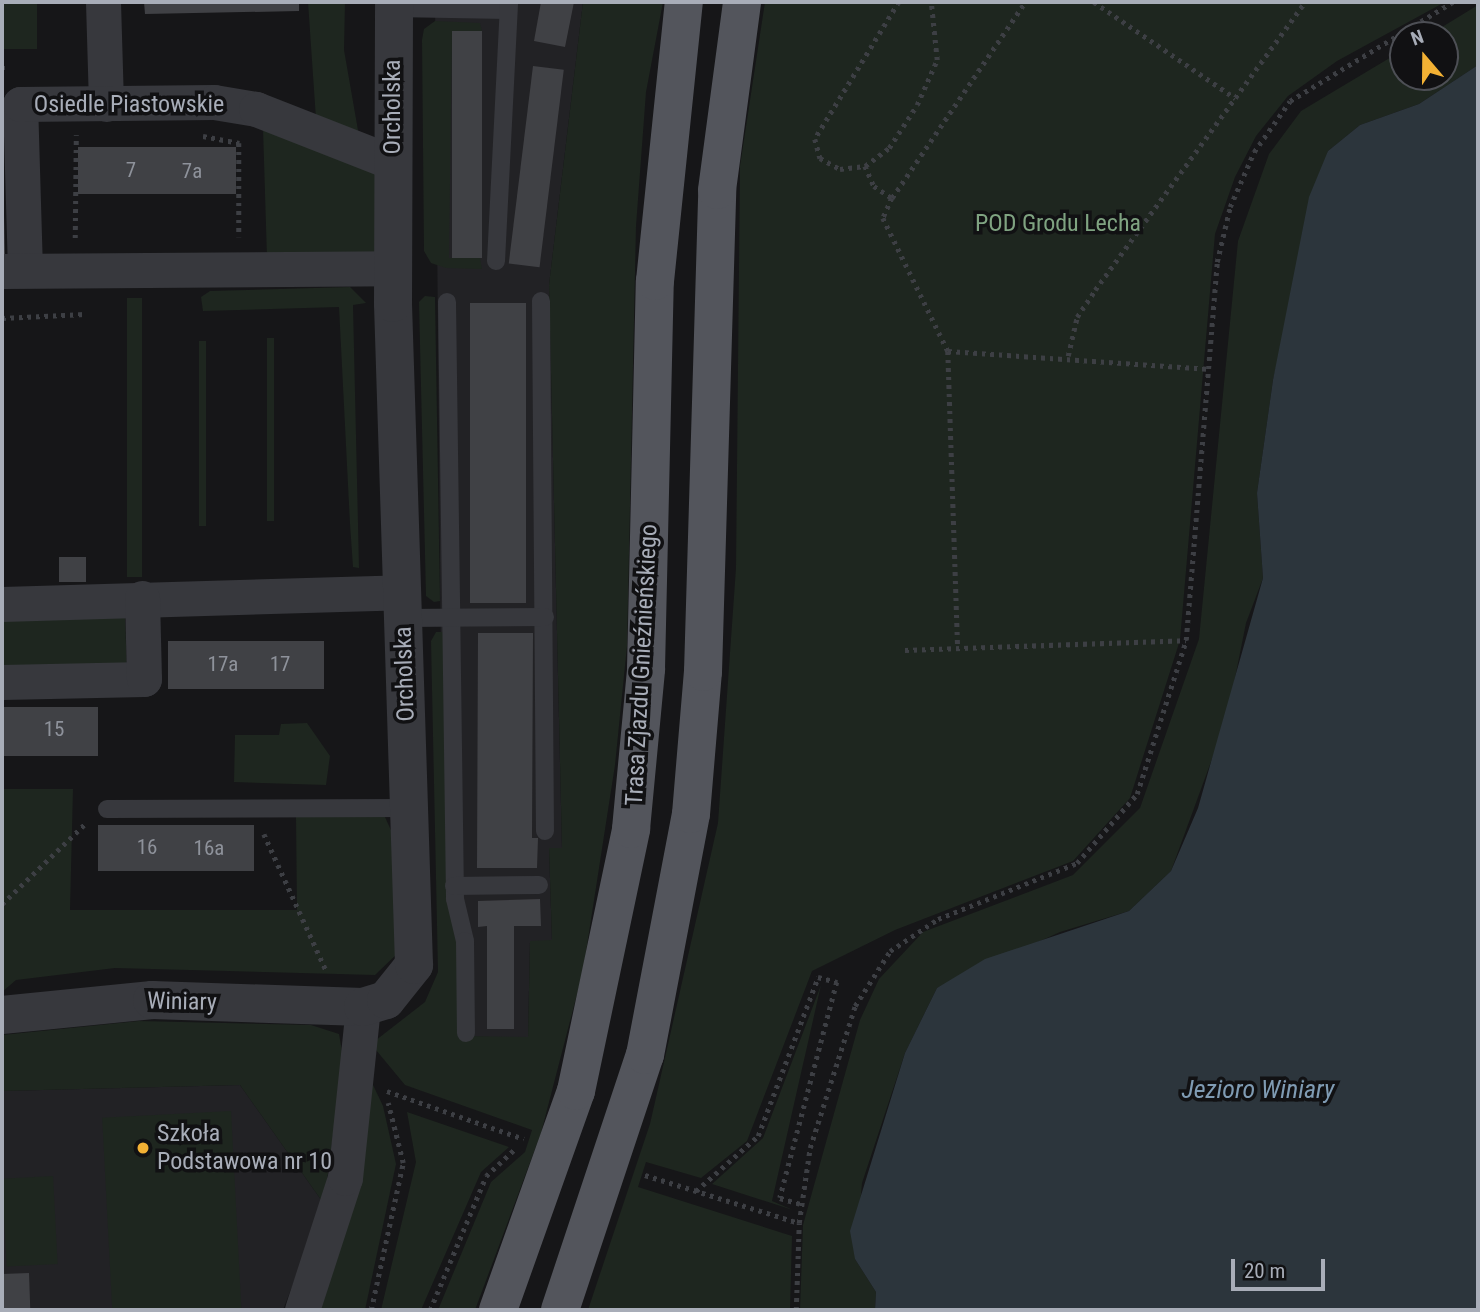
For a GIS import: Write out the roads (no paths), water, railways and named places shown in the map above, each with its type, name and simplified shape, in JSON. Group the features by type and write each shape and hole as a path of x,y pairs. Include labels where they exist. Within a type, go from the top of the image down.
{"main road":[{"name":"Trasa Zjazdu Gnieźnieńskiego","path":"498,1310 576,1091 631,829 646,669 656,256 684,2"},
{"path":"560,1310 645,1055 691,814 704,659 717,190 742,2"}],"street":[{"path":"103,2 106,104"},
{"name":"Orcholska","path":"354,1007 386,1000 414,965 394,268 394,5"},
{"name":"Osiedle Piastowskie","path":"394,163 256,109 191,102 20,104 13,271 394,268"},
{"path":"2,682 144,679 142,598"},
{"path":"2,604 142,598 403,605"},
{"name":"Winiary","path":"2,1015 152,1000 354,1007"},
{"path":"302,1310 345,1178 354,1007"}],"lane":[{"path":"394,5 509,6 496,261"},
{"path":"541,301 545,831"},
{"path":"447,302 454,616 454,886 466,941 466,1033"},
{"path":"403,605 454,616 545,617"},
{"path":"107,809 410,808"},
{"path":"454,886 539,885"}],"water":[{"name":"Jezioro Winiary","path":"1478,65 1478,1310 875,1310 876,1292 855,1259 850,1231 905,1053 937,988 985,959 1129,911 1171,871 1198,808 1263,578 1257,493 1273,380 1309,197 1328,151 1360,125 1419,104 1439,91 1459,91 1459,78"}],"place":[{"name":"Szkoła Podstawowa nr 10","path":"143,1148"}],"park label":[{"name":"POD Grodu Lecha","path":"1058,224"}]}
